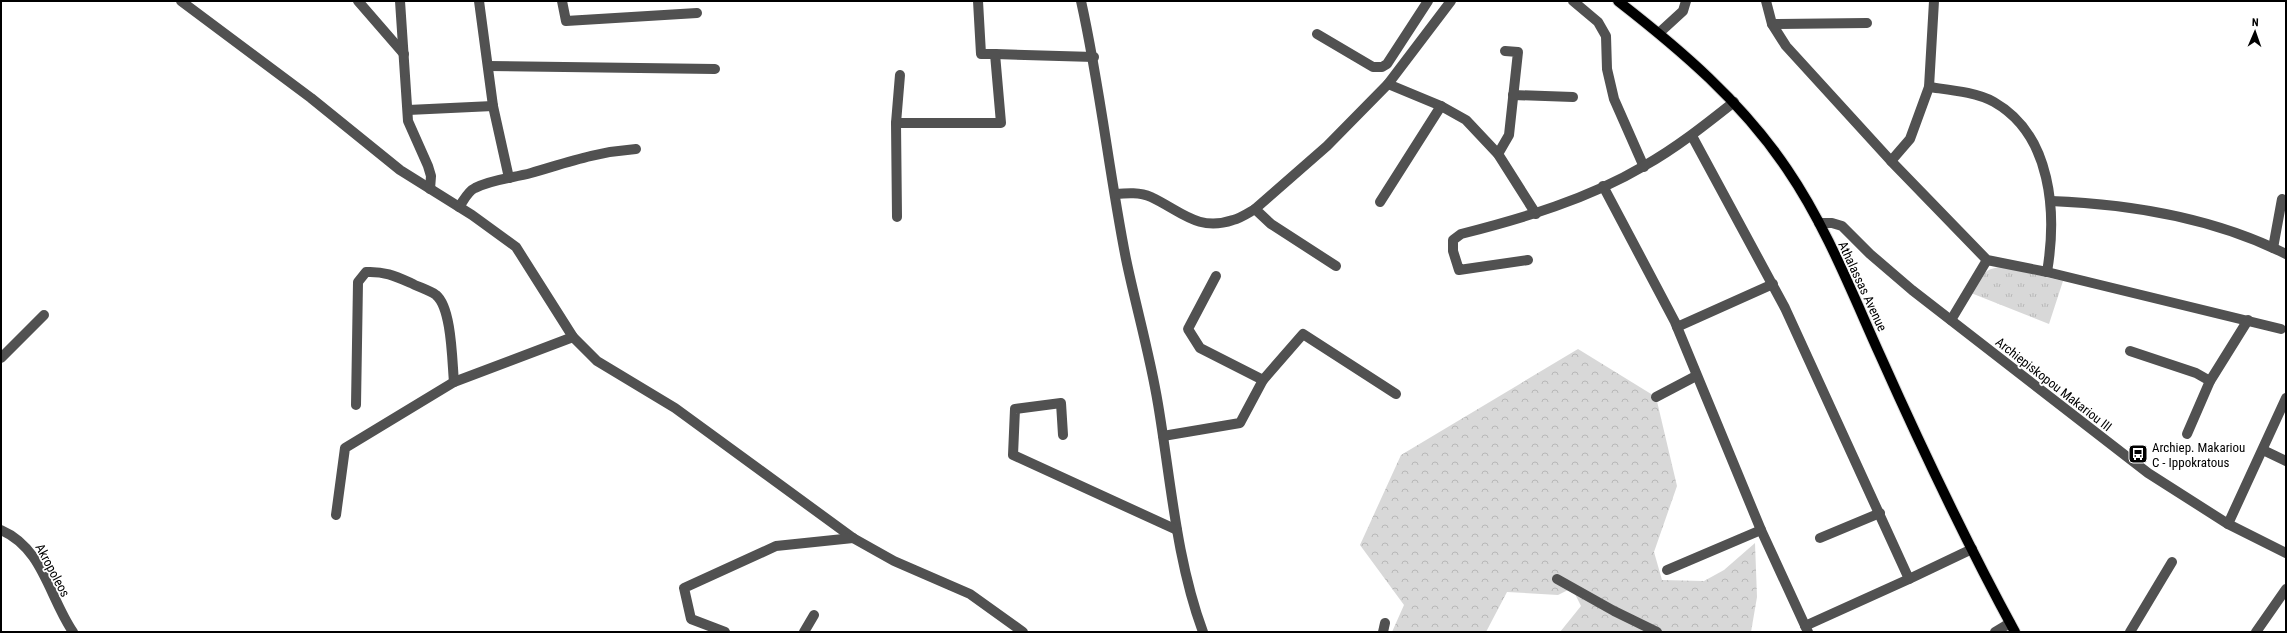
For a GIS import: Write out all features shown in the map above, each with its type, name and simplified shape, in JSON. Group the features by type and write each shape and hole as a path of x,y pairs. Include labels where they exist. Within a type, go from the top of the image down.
{"main road":[{"name":"Athalassas Avenue","path":"1618,1 1659,33 1734,102 1788,170 1819,223 1916,435 2012,628"}],"street":[{"path":"181,1 311,98 400,170 459,206 516,247 573,337 597,361 675,408 853,538 894,561 970,594 1023,632"},
{"path":"358,1 404,54"},
{"path":"400,1 408,121 431,176 430,188"},
{"path":"479,1 493,106 509,178"},
{"path":"562,1 566,21 697,13"},
{"path":"978,1 981,54 1094,57"},
{"path":"1081,1 1094,57 1126,259 1146,340 1163,436 1183,567 1203,632"},
{"path":"1317,34 1373,67 1382,68 1387,64 1428,1"},
{"path":"1115,194 1133,193 1150,197 1195,222 1213,224 1234,220 1255,209 1328,146 1388,84 1451,1"},
{"path":"1573,1 1598,22 1606,36 1607,69 1614,99 1644,167"},
{"path":"1659,33 1683,11 1686,1"},
{"path":"1766,1 1772,24 1786,46 1891,161 1987,260 2047,272 2281,329"},
{"path":"1891,161 1910,139 1929,87 1934,1"},
{"path":"1772,24 1868,22"},
{"path":"1498,154 1509,135 1518,52 1505,51"},
{"path":"896,123 1001,124 995,54"},
{"path":"488,66 715,69"},
{"path":"897,217 896,123 900,75"},
{"path":"1388,84 1441,106 1466,120 1498,154 1536,214"},
{"path":"1929,87 1960,92 1993,102 2015,117 2031,136 2046,177 2051,201 2051,247 2047,272"},
{"path":"1514,95 1573,97"},
{"path":"1528,260 1459,270 1453,250 1454,240 1461,234 1536,214 1644,167 1692,136 1734,102"},
{"path":"408,110 493,106"},
{"path":"1380,202 1441,106"},
{"path":"1692,136 1773,284 1880,513 1909,579"},
{"path":"459,206 474,188 583,156 610,150 636,149"},
{"path":"1603,186 1677,327 1761,530 1806,629 1972,549"},
{"path":"2273,248 2282,199"},
{"path":"2051,201 2098,203 2168,214 2213,226 2286,254"},
{"path":"1255,209 1271,224 1336,266"},
{"name":"Archiepiskopou Makariou III","path":"1819,223 1832,223 1842,226 1876,260 2148,473 2228,524 2286,553"},
{"path":"1951,320 1987,260"},
{"path":"356,405 358,282 366,272 381,272 393,275 436,296 444,307 448,322 454,382"},
{"path":"1216,276 1188,329 1200,348 1263,380"},
{"path":"1677,327 1773,284"},
{"path":"1,358 44,315"},
{"path":"2187,434 2210,381 2248,320"},
{"path":"1163,436 1240,423 1263,380 1303,334 1396,394"},
{"path":"336,515 345,448 454,382 573,337"},
{"path":"2130,351 2196,373 2210,381"},
{"path":"1656,397 1696,376"},
{"path":"2228,524 2286,398"},
{"path":"1063,435 1060,403 1015,409 1013,455 1177,530"},
{"path":"2263,450 2286,461"},
{"path":"1820,538 1880,513"},
{"name":"Akropoleos","path":"1,530 16,538 30,550 73,632"},
{"path":"1667,570 1761,530"},
{"path":"725,632 691,619 684,588 776,546 853,538"},
{"path":"2130,632 2172,562"},
{"path":"1557,579 1614,611 1657,632"},
{"path":"2256,632 2286,589"},
{"path":"804,632 814,615"},
{"path":"1995,632 2012,628"}],"green space":[{"path":"2003,267 2063,281 2049,324 1971,293 1986,271"},
{"path":"1578,349 1656,397 1677,486 1654,552 1662,580 1704,581 1724,570 1755,543 1757,597 1751,632 1560,632 1581,606 1572,588 1558,595 1507,592 1486,632 1392,632 1404,605 1360,545 1401,455"}],"place":[{"name":"Archiep. Makariou C - Ippokratous","path":"2138,454"}]}
